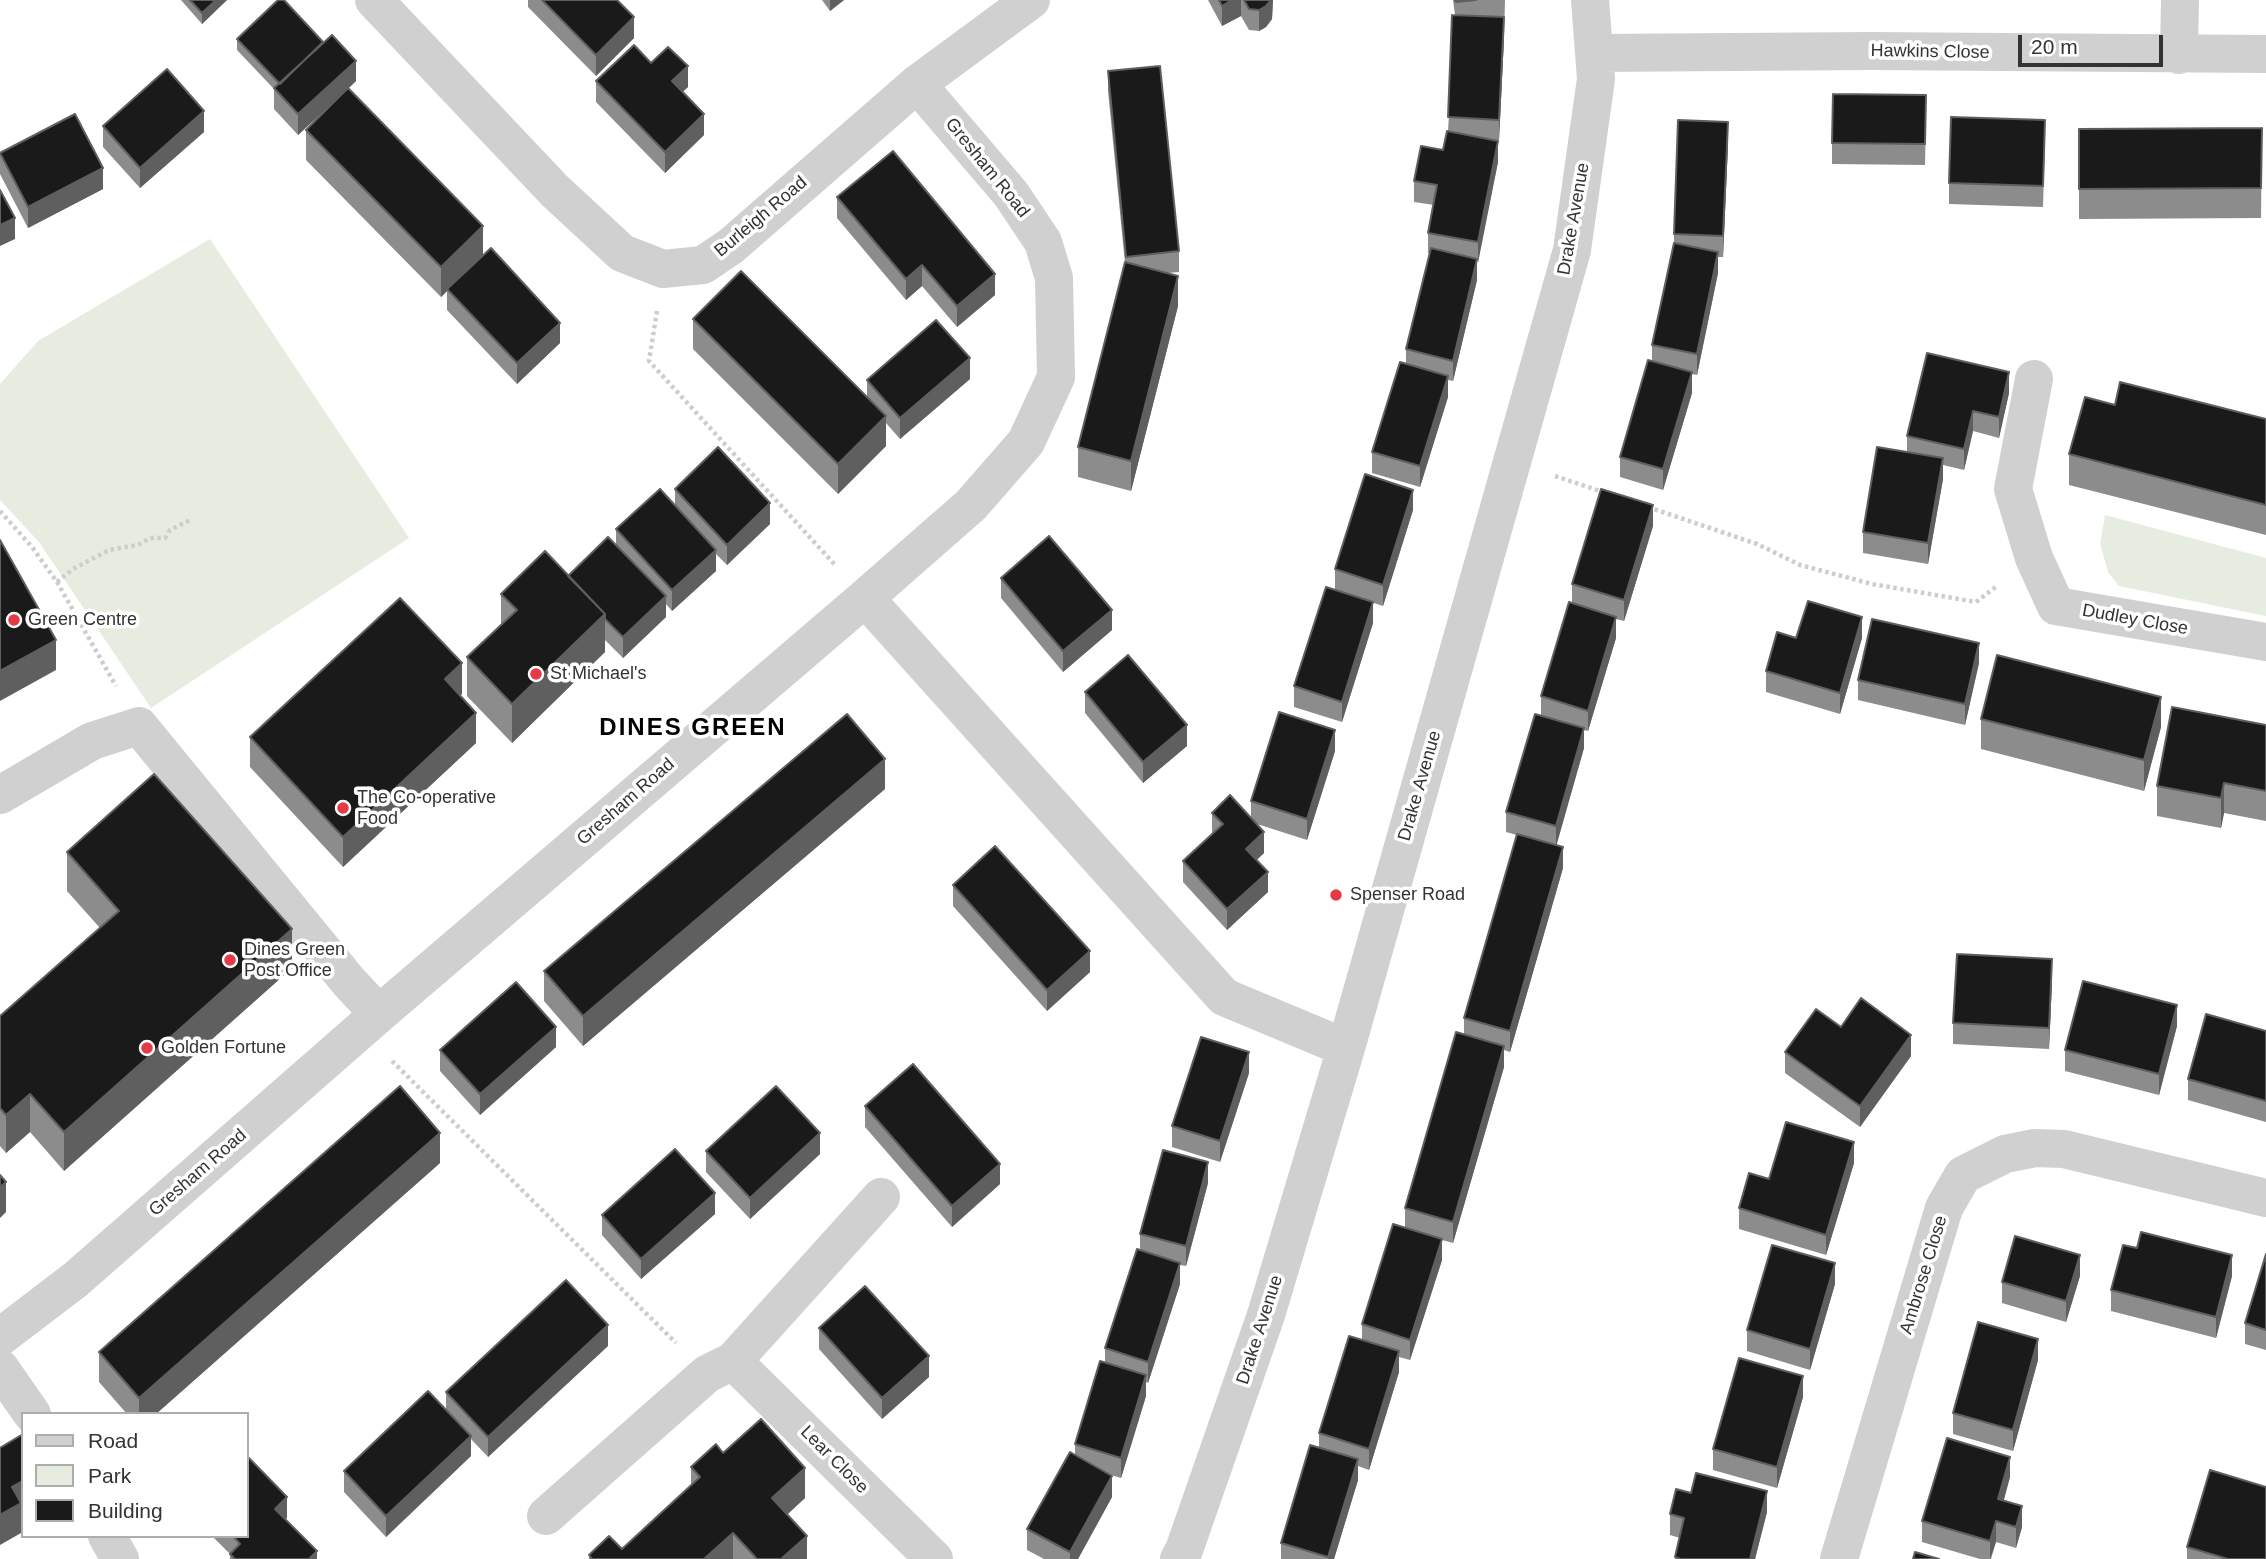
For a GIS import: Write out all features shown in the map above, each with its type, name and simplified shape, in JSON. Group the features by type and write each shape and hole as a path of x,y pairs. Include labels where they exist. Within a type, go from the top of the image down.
{"street":[{"name":"Burleigh Road","path":"373,0 555,191 612,244 622,253 663,269 703,265 731,246 917,84 1031,0"},
{"name":"Drake Avenue","path":"1179,1559 1266,1315 1346,1048 1572,250 1596,79 1590,0"},
{"path":"2179,55 2180,0"},
{"name":"Hawkins Close","path":"1594,53 1886,51 2266,54"},
{"name":"Gresham Road","path":"0,1337 75,1280 370,1022 865,598 971,505 1026,442 1056,377 1054,278 1043,242 1011,194 917,84"},
{"path":"2034,379 2014,489 2034,558"},
{"name":"Dudley Close","path":"2034,558 2056,606 2266,642"},
{"path":"865,598 1224,997 1346,1048"},
{"path":"0,795 92,741 139,726 349,982 370,1022"},
{"name":"Ambrose Close","path":"1839,1559 1944,1208 1963,1175 2005,1154 2035,1148 2064,1149 2266,1198"},
{"path":"546,1516 720,1367 881,1197"},
{"name":"Lear Close","path":"720,1367 934,1559"},
{"path":"0,1368 31,1412"},
{"path":"108,1538 120,1559"}],"path":[{"path":"663,269 649,361 865,598"},
{"path":"1511,461 1615,496"},
{"path":"1641,505 1757,544 1800,565 1872,584 1976,602 2034,558"},
{"path":"0,511 32,547 57,582 139,726"},
{"path":"57,582 73,569 109,550 138,545 150,538 165,537 170,530 190,520"},
{"path":"370,1022 720,1367"}],"green space":[{"path":"210,239 409,538 151,708 39,542 0,500 0,384 38,341"},
{"path":"2105,515 2266,558 2266,616 2119,586 2108,572 2100,544"}],"building":[{"path":"190,0 216,0 202,13"},
{"path":"278,0 284,0 323,42 280,84 237,39"},
{"path":"542,0 617,0 634,17 596,55"},
{"path":"1219,0 1232,0 1222,6"},
{"path":"1244,0 1271,0 1259,10 1249,9"},
{"path":"1452,15 1504,17 1499,120 1448,117"},
{"path":"332,35 356,61 298,114 274,88"},
{"path":"634,45 651,63 668,47 688,66 672,81 704,114 665,152 596,81"},
{"path":"1160,66 1179,251 1126,257 1108,71"},
{"path":"167,69 204,111 140,168 103,126"},
{"path":"348,88 483,226 441,267 306,130"},
{"path":"1833,94 1926,95 1925,144 1832,143"},
{"path":"75,114 103,168 28,207 0,153"},
{"path":"1951,117 2045,120 2043,186 1949,183"},
{"path":"1678,120 1728,122 1723,236 1674,234"},
{"path":"2262,128 2261,188 2079,189 2079,129"},
{"path":"1447,131 1498,141 1478,242 1428,233 1437,185 1414,181 1421,146 1443,150"},
{"path":"893,151 995,274 957,306 922,265 906,279 837,197"},
{"path":"0,190 15,218 0,225"},
{"path":"1674,243 1718,252 1697,354 1652,345"},
{"path":"491,248 560,323 517,363 447,289"},
{"path":"1431,248 1477,259 1453,361 1406,349"},
{"path":"1125,262 1178,276 1131,461 1078,447"},
{"path":"741,271 886,416 838,464 693,319"},
{"path":"936,320 970,358 900,418 867,380"},
{"path":"1927,353 2009,372 1999,417 1973,411 1964,449 1907,436"},
{"path":"1648,360 1692,372 1663,469 1620,457"},
{"path":"1400,362 1448,376 1420,466 1372,452"},
{"path":"2120,382 2266,419 2266,505 2069,454 2085,397 2115,405"},
{"path":"718,447 770,503 727,545 675,489"},
{"path":"1877,447 1943,458 1928,543 1863,532"},
{"path":"1365,474 1413,490 1383,585 1335,569"},
{"path":"660,489 716,550 672,590 616,529"},
{"path":"1601,489 1653,505 1624,600 1572,584"},
{"path":"1049,536 1112,610 1063,651 1001,578"},
{"path":"608,537 666,596 623,637 568,576"},
{"path":"0,540 56,640 0,671"},
{"path":"545,551 605,614 512,704 467,657 517,610 501,594"},
{"path":"1326,587 1373,602 1342,702 1294,686"},
{"path":"400,598 462,663 445,679 476,713 343,837 250,737"},
{"path":"1808,601 1862,617 1840,693 1766,671 1777,632 1796,638"},
{"path":"1569,602 1616,617 1588,711 1541,696"},
{"path":"1872,619 1979,643 1965,704 1858,680"},
{"path":"1128,655 1187,725 1143,762 1085,692"},
{"path":"1997,655 2161,697 2144,760 1981,719"},
{"path":"2172,707 2266,725 2266,791 2224,783 2221,798 2157,786"},
{"path":"1279,712 1335,730 1307,819 1251,801"},
{"path":"847,714 885,759 583,1016 544,971"},
{"path":"1535,714 1584,728 1556,826 1506,812"},
{"path":"154,774 292,929 64,1132 30,1094 6,1115 0,1108 0,1016 119,911 67,852"},
{"path":"1230,795 1264,832 1246,849 1268,872 1227,909 1183,861 1223,824 1212,813"},
{"path":"1517,834 1563,847 1510,1031 1464,1018"},
{"path":"995,846 1090,951 1047,990 953,885"},
{"path":"1957,954 2052,959 2049,1028 1953,1023"},
{"path":"2083,981 2177,1005 2159,1074 2065,1050"},
{"path":"516,982 556,1027 480,1094 440,1050"},
{"path":"1861,998 1911,1035 1860,1106 1785,1052 1816,1009 1841,1027"},
{"path":"2206,1014 2266,1031 2266,1101 2188,1079"},
{"path":"1456,1032 1504,1046 1453,1222 1405,1208"},
{"path":"1201,1037 1249,1052 1220,1141 1172,1126"},
{"path":"913,1064 1000,1164 952,1206 865,1106"},
{"path":"400,1086 440,1133 139,1398 99,1352"},
{"path":"776,1086 820,1133 750,1198 706,1151"},
{"path":"1786,1122 1854,1142 1826,1235 1739,1208 1749,1173 1769,1179"},
{"path":"675,1149 715,1193 641,1259 602,1215"},
{"path":"1163,1150 1208,1162 1186,1246 1140,1234"},
{"path":"0,1175 6,1182 0,1187"},
{"path":"1393,1224 1442,1239 1410,1340 1362,1324"},
{"path":"2141,1232 2232,1255 2216,1317 2111,1290 2123,1245 2137,1248"},
{"path":"2015,1236 2080,1255 2066,1301 2002,1282"},
{"path":"1772,1245 1835,1263 1810,1349 1747,1330"},
{"path":"1137,1249 1180,1263 1148,1362 1105,1348"},
{"path":"2266,1254 2266,1330 2245,1323"},
{"path":"566,1280 608,1325 488,1437 446,1392"},
{"path":"865,1286 929,1356 882,1398 819,1328"},
{"path":"1978,1322 2038,1339 2013,1430 1953,1413"},
{"path":"1349,1336 1399,1351 1369,1449 1319,1433"},
{"path":"1739,1358 1803,1376 1777,1467 1713,1449"},
{"path":"1100,1361 1146,1375 1121,1458 1075,1444"},
{"path":"428,1391 471,1436 386,1516 344,1471"},
{"path":"761,1419 805,1468 772,1498 807,1536 781,1559 757,1559 733,1533 704,1559 592,1559 589,1555 609,1536 622,1549 700,1477 691,1467 716,1444 723,1453"},
{"path":"21,1435 21,1482 12,1487 21,1503 0,1515 0,1448"},
{"path":"1947,1438 2010,1457 1998,1499 2022,1506 2016,1527 1996,1521 1990,1541 1922,1521"},
{"path":"1310,1445 1358,1459 1328,1557 1281,1543"},
{"path":"1070,1452 1112,1476 1070,1552 1027,1529"},
{"path":"248,1459 287,1497 275,1509 317,1551 309,1559 235,1559 230,1554 240,1544 235,1538 248,1538"},
{"path":"2210,1470 2266,1487 2266,1559 2228,1559 2187,1547"},
{"path":"1696,1473 1767,1491 1750,1559 1675,1557 1684,1518 1670,1514 1676,1489 1691,1493"},
{"path":"1915,1552 1939,1559 1913,1559"}],"place":[{"name":"Green Centre","path":"14,620"},
{"name":"St Michael's","path":"536,674"},
{"name":"The Co-operative Food","path":"343,808"},
{"name":"Spenser Road","path":"1336,895"},
{"name":"Dines Green Post Office","path":"230,960"},
{"name":"Golden Fortune","path":"147,1048"}],"district":[{"name":"DINES GREEN","path":"693,728"}]}
